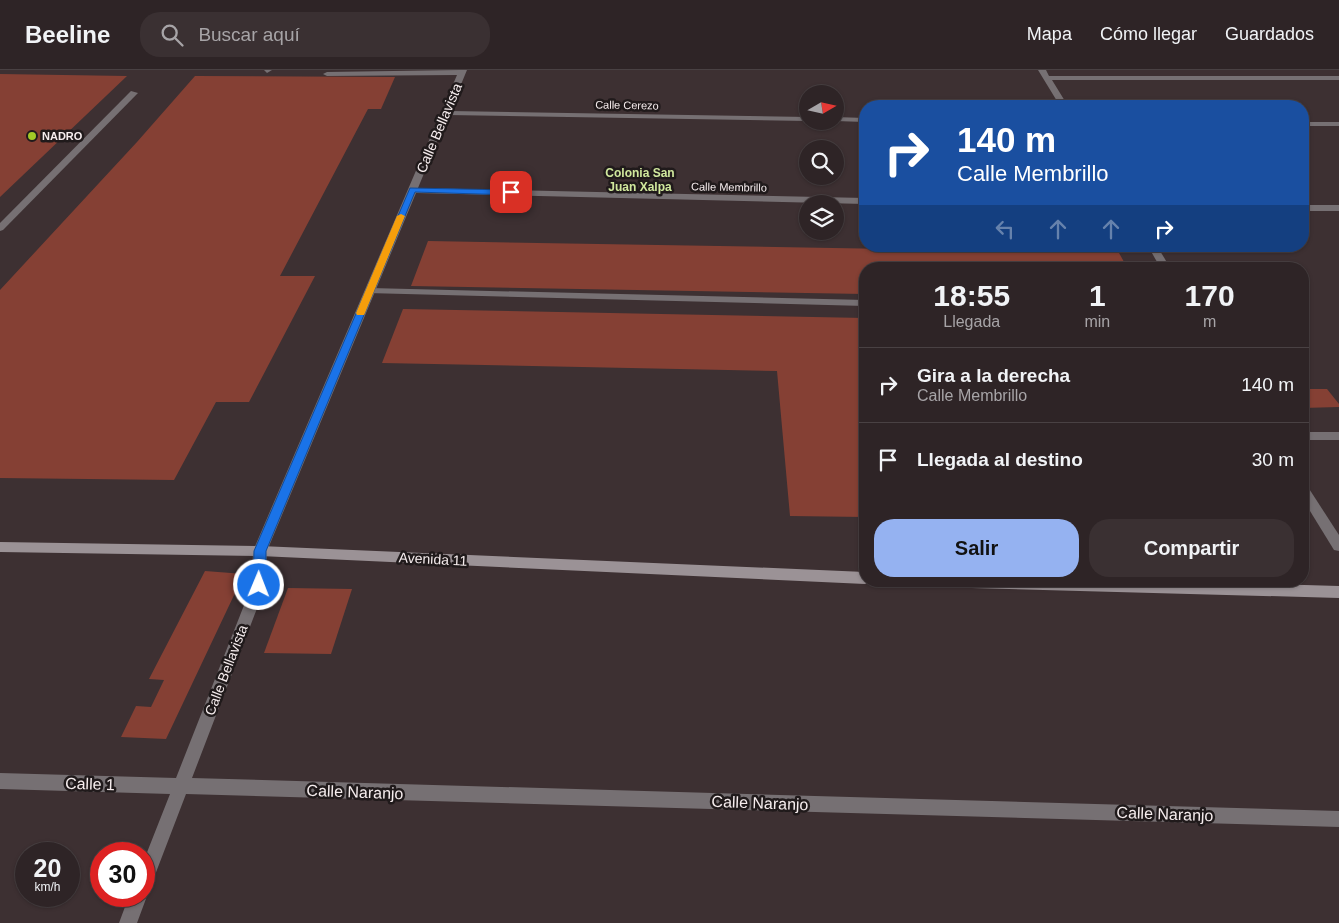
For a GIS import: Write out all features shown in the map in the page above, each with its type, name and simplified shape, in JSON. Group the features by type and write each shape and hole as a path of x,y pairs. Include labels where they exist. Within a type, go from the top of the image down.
{"street":[{"path":"1042,70 1060,100"},
{"path":"327,74 463,71"},
{"name":"Calle Bellavista","path":"155,854 259,585 260,551 463,71"},
{"path":"1047,78 1339,78"},
{"path":"0,228 134,93"},
{"name":"Calle Cerezo","path":"445,113 799,119"},
{"path":"844,119 859,120"},
{"path":"1309,124 1339,124"},
{"name":"Calle Membrillo","path":"412,190 859,202"},
{"path":"1309,208 1339,208"},
{"path":"370,291 859,303"},
{"path":"1309,436 1339,436"},
{"path":"1309,498 1339,546"},
{"name":"Avenida 11","path":"0,547 260,551 859,578"},
{"path":"1150,587 1339,592"},
{"name":"Calle 1","path":"0,782 181,787"},
{"name":"Calle Naranjo","path":"181,787 1339,819"},
{"path":"128,923 134,907"}],"building":[{"name":"NADRO","path":"0,74 127,76 0,197"},
{"path":"195,76 395,77 381,109 368,109 280,276 315,276 249,402 216,402 174,480 0,478 0,290 137,142"},
{"path":"428,241 859,248 859,252 1119,253 1124,262 859,262 859,294 411,286"},
{"path":"403,309 859,318 859,517 790,516 777,371 382,363"},
{"path":"1309,389 1327,389 1339,404 1339,407 1309,408"},
{"path":"205,571 244,574 166,739 121,737 136,706 151,707 164,680 149,679"},
{"path":"288,588 352,589 331,654 264,653"}],"slow traffic":[{"path":"361,313 401,216"}],"place":[{"name":"NADRO","path":"32,136"}],"district":[{"name":"Colonia San Juan Xalpa","path":"640,180"}],"route":[{"path":"259,585 260,551 412,190 511,192"}]}
